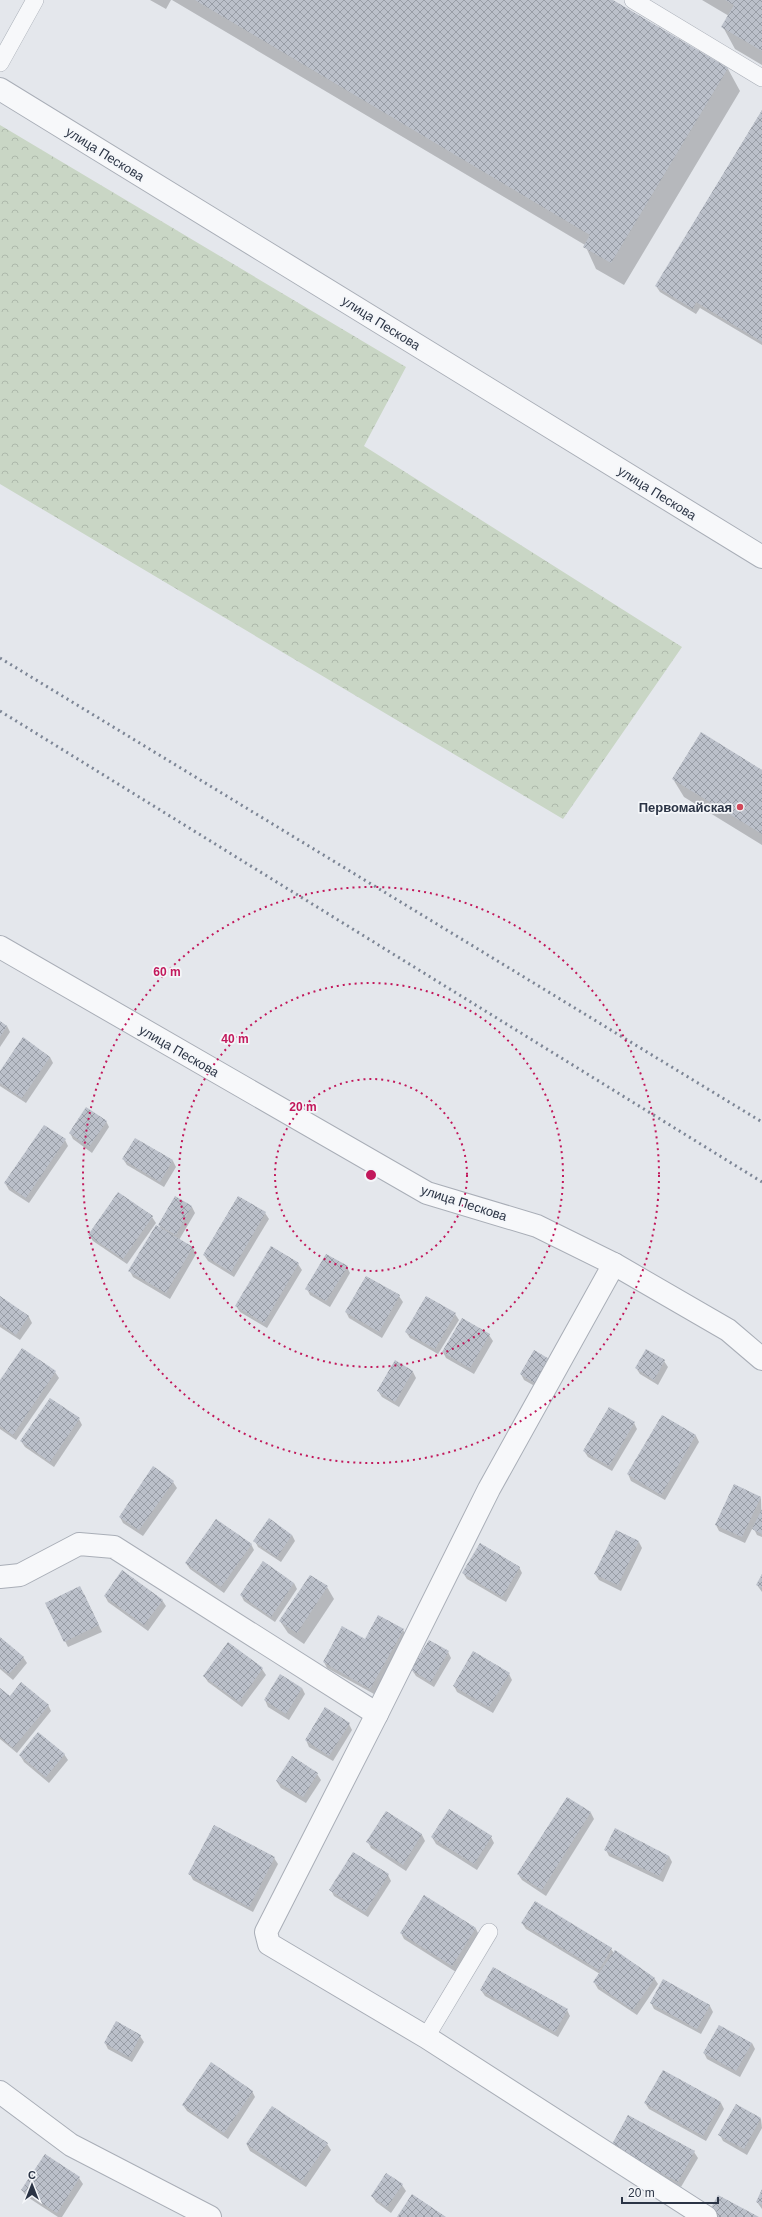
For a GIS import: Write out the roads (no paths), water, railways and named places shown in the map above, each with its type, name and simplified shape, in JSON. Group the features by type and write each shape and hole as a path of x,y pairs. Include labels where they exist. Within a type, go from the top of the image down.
{"street":[{"name":"улица Пескова","path":"0,90 762,557"},
{"name":"улица Пескова","path":"0,947 427,1193 537,1226 614,1264 728,1330 762,1359"},
{"path":"614,1264 489,1489 266,1932 269,1944 426,2037 706,2217"},
{"path":"0,1577 20,1575 79,1544 114,1547 377,1714"},
{"path":"0,2092 71,2145 210,2217"}],"lane":[{"path":"0,63 35,0"},
{"path":"633,0 762,78"},
{"path":"426,2037 489,1932"}],"railway":[{"path":"0,658 762,1122"},
{"path":"0,711 762,1182"}],"place":[{"name":"Первомайская","path":"740,807"}]}
